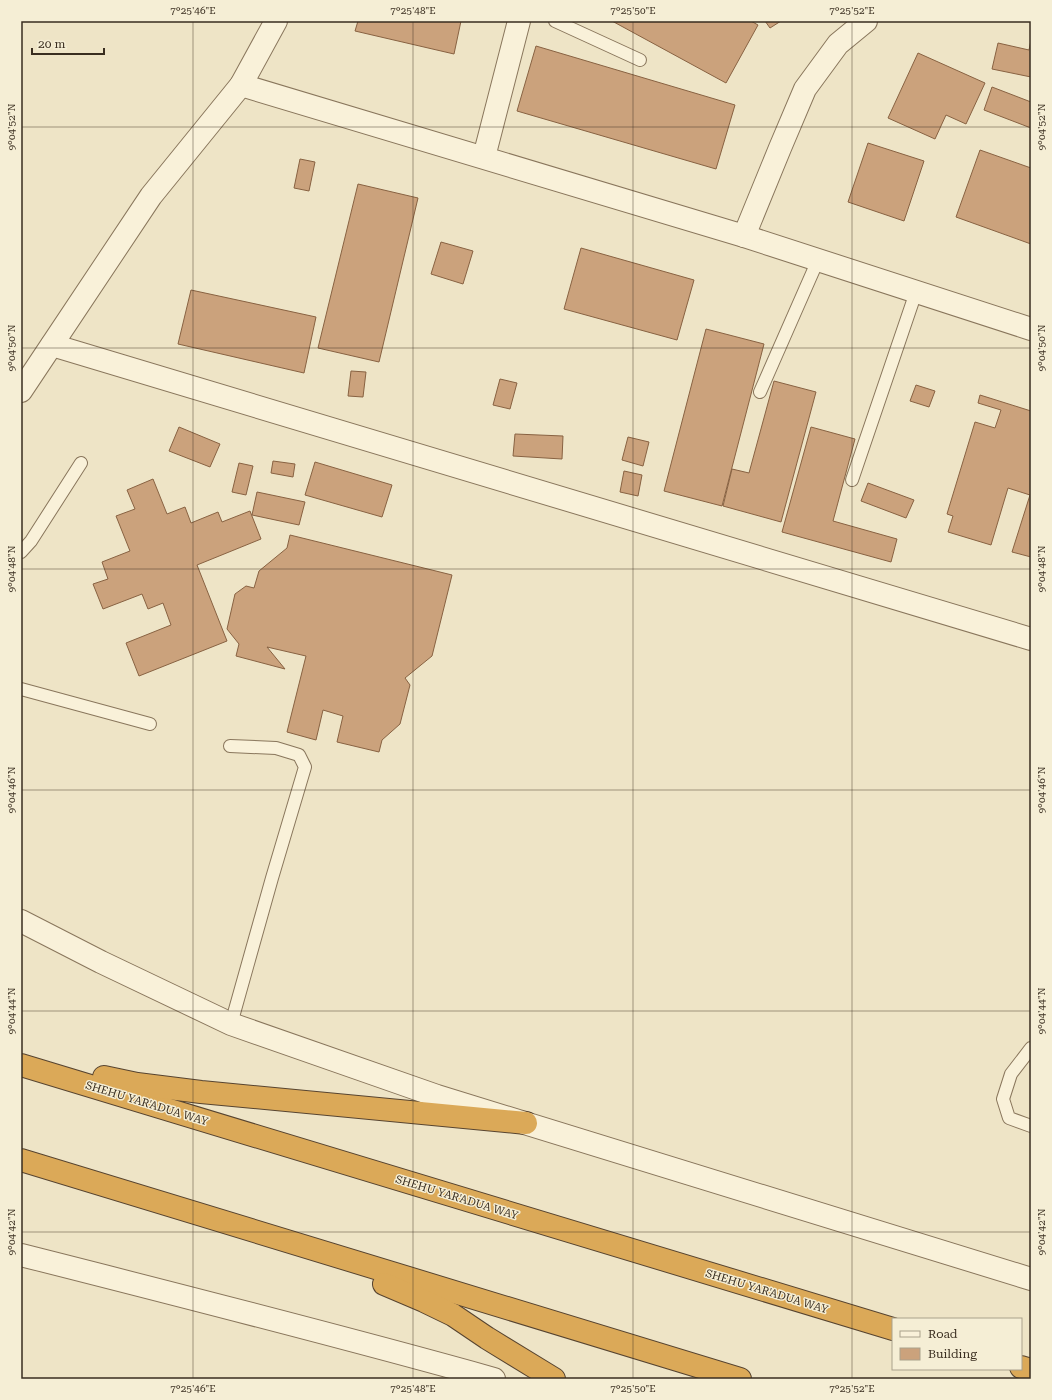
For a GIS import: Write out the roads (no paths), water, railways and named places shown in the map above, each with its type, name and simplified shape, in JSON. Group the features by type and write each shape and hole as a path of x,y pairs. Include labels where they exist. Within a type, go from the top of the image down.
{"highway":[{"path":"21,1059 151,1086 526,1123"},
{"name":"SHEHU YAR'ADUA WAY","path":"21,1065 892,1329"},
{"path":"21,1160 740,1379"},
{"path":"194,1213 424,1300 453,1315 493,1342 554,1379"}],"street":[{"path":"21,391 151,196 241,85 276,21"},
{"path":"484,157 519,21"},
{"path":"744,236 805,89 838,44 866,21"},
{"path":"241,85 744,236 1031,329"},
{"path":"52,345 1031,639"},
{"path":"21,921 108,966 231,1024 437,1096 1031,1279"},
{"path":"21,1255 258,1315 494,1379"}],"lane":[{"path":"555,21 640,60"},
{"path":"760,392 818,260"},
{"path":"852,480 916,292"},
{"path":"21,552 31,541 81,463"},
{"path":"21,689 150,724"},
{"path":"230,746 276,748 299,755 305,767 231,1024"},
{"path":"1031,1048 1011,1074 1003,1099 1009,1118 1031,1126"}]}
